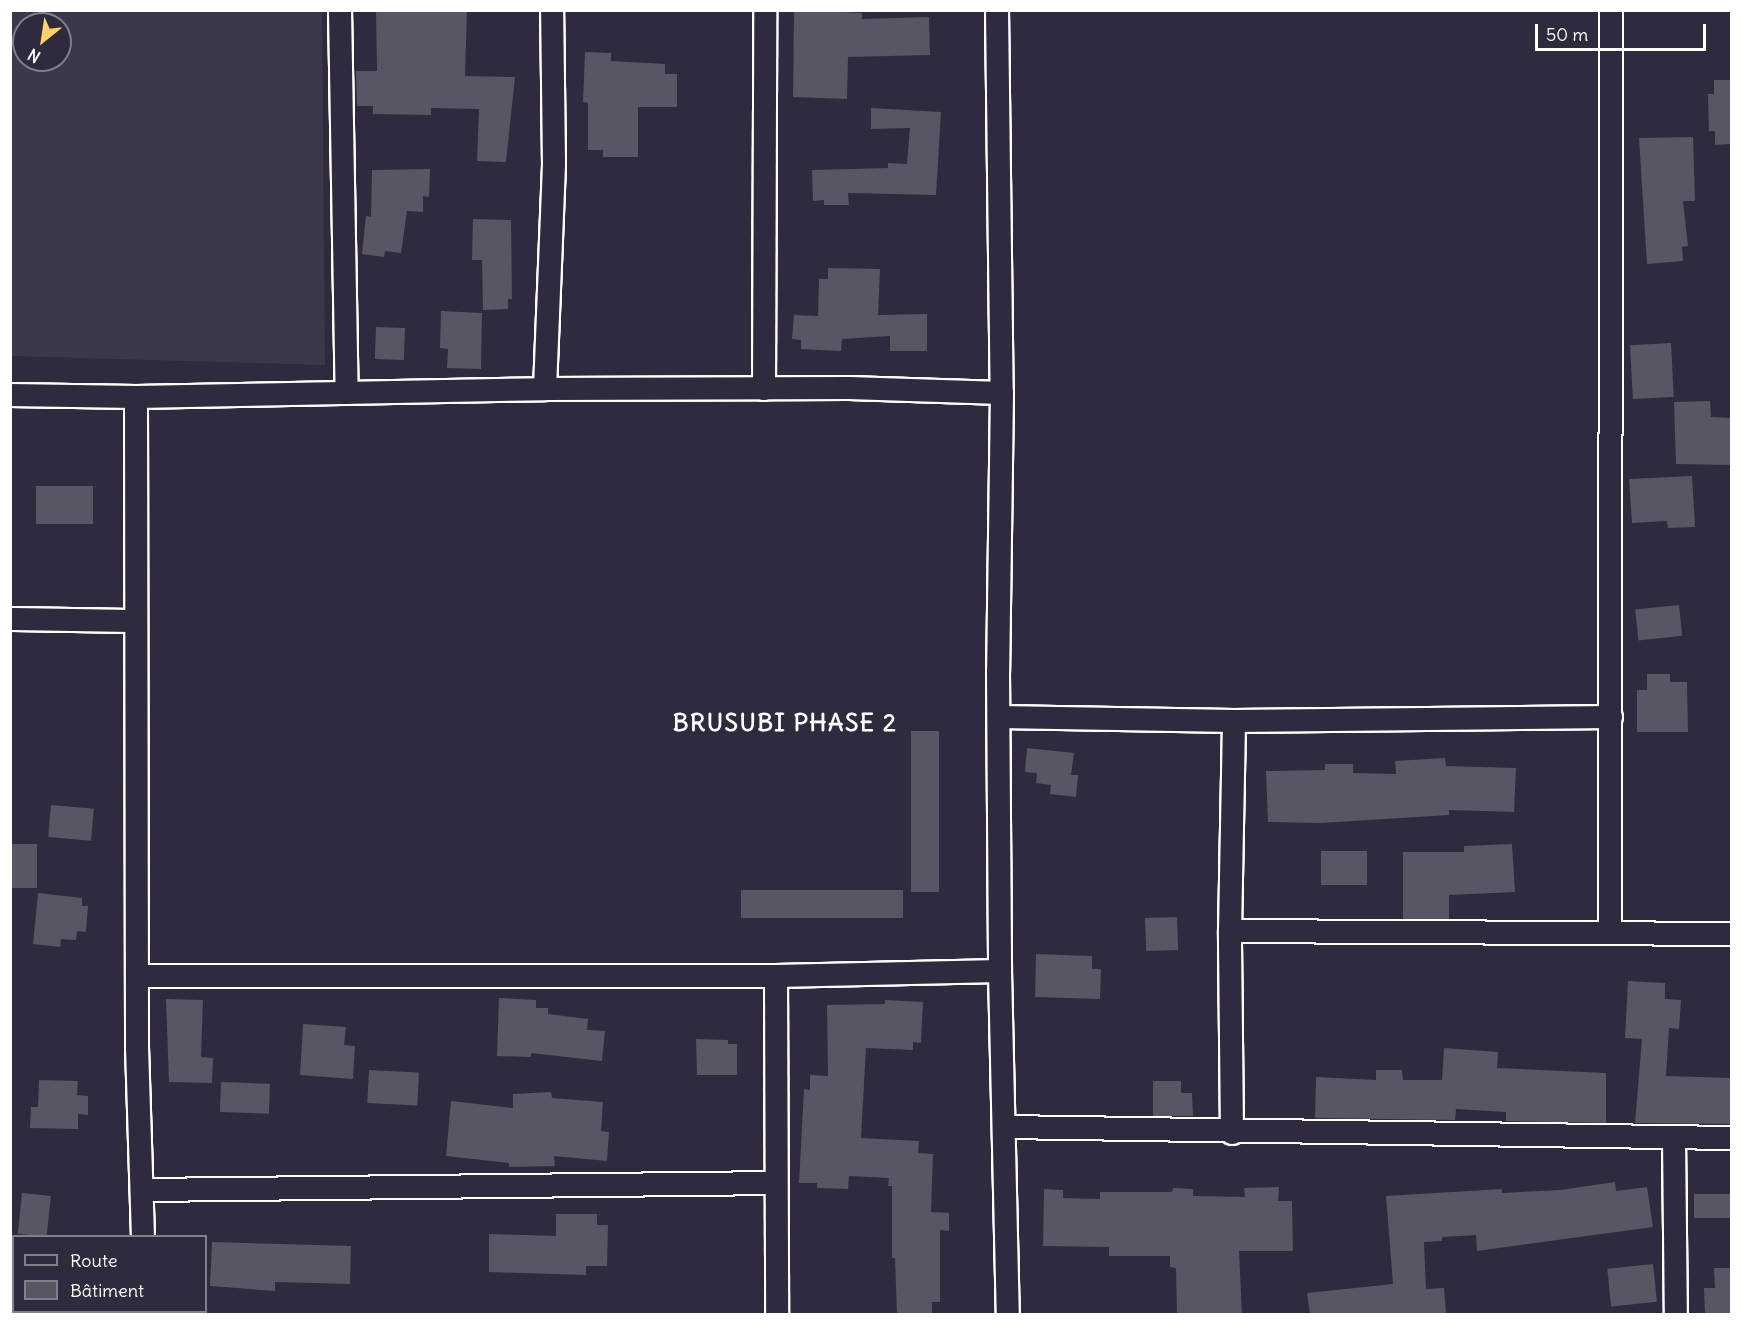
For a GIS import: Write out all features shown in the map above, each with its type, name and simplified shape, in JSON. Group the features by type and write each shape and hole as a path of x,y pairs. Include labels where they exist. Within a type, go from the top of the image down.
{"street":[{"path":"340,10 347,393"},
{"path":"545,389 554,164 552,10"},
{"path":"764,389 765,10"},
{"path":"997,10 1002,393 999,717 1000,971 1008,1314"},
{"path":"1610,933 1611,10"},
{"path":"10,395 136,397 545,389 764,389 1002,393"},
{"path":"136,397 137,976 143,1235"},
{"path":"10,619 135,621"},
{"path":"999,717 1234,721 1611,717"},
{"path":"1232,1133 1230,931 1234,721"},
{"path":"1230,931 1731,934"},
{"path":"137,976 776,976 1000,971"},
{"path":"776,976 777,1314"},
{"path":"1005,1128 1232,1133 1731,1138"},
{"path":"1674,1137 1676,1314"},
{"path":"143,1190 776,1183"}],"shaded area":[{"path":"11,10 322,11 325,365 11,356"}],"building":[{"path":"467,10 465,76 515,77 506,162 477,161 479,109 431,108 431,115 373,114 373,106 357,106 356,71 377,71 376,11"},
{"path":"794,10 862,13 862,19 929,17 930,55 848,57 847,99 793,97"},
{"path":"585,52 611,53 611,61 665,64 665,74 677,74 677,107 638,107 638,157 603,157 603,150 588,150 588,103 583,102"},
{"path":"1714,80 1731,80 1731,144 1715,145 1715,131 1709,131 1708,94 1714,94"},
{"path":"871,108 941,112 936,195 848,193 849,205 824,205 824,200 813,201 812,170 888,168 888,163 907,164 910,128 871,129"},
{"path":"1693,137 1695,201 1683,201 1688,246 1682,247 1683,261 1647,264 1639,138"},
{"path":"430,169 429,197 423,196 423,212 407,211 401,253 385,251 384,257 362,254 366,216 371,217 372,170"},
{"path":"473,219 511,220 512,299 508,299 508,309 483,310 482,260 472,260"},
{"path":"828,268 880,269 878,315 927,314 927,351 890,351 890,336 842,339 841,351 801,349 801,340 792,339 794,315 818,316 819,279 828,279"},
{"path":"441,311 482,313 481,369 447,368 448,349 440,348"},
{"path":"376,327 405,328 404,360 375,359"},
{"path":"1671,343 1674,397 1633,399 1630,345"},
{"path":"1710,401 1711,417 1731,418 1731,465 1676,464 1674,402"},
{"path":"1692,476 1695,527 1668,528 1667,521 1632,523 1629,479"},
{"path":"36,486 93,486 93,524 36,524"},
{"path":"1679,605 1682,636 1638,640 1635,610"},
{"path":"1647,674 1670,674 1670,682 1687,682 1688,732 1637,732 1637,690 1647,690"},
{"path":"911,731 939,731 939,892 911,892"},
{"path":"1027,748 1074,753 1071,775 1078,775 1076,797 1050,794 1051,785 1036,783 1037,773 1025,772"},
{"path":"1445,758 1446,766 1516,768 1514,812 1449,810 1449,815 1321,823 1268,822 1266,771 1325,770 1325,764 1353,764 1353,773 1396,774 1395,761"},
{"path":"51,805 94,809 91,841 48,837"},
{"path":"10,844 37,844 37,888 10,888"},
{"path":"1512,844 1515,892 1449,895 1449,919 1403,919 1403,852 1464,852 1464,846"},
{"path":"1321,851 1367,851 1367,885 1321,885"},
{"path":"741,890 903,890 903,918 741,918"},
{"path":"38,893 82,898 82,906 88,906 86,932 77,931 76,940 61,939 60,947 33,944"},
{"path":"1177,917 1178,950 1146,951 1145,918"},
{"path":"1036,954 1092,956 1092,969 1101,969 1100,999 1035,997"},
{"path":"1628,981 1665,983 1665,999 1681,1000 1679,1029 1669,1028 1666,1076 1731,1078 1731,1124 1635,1123 1642,1039 1625,1038"},
{"path":"499,998 536,1000 536,1008 548,1008 548,1014 588,1019 587,1030 605,1031 602,1061 531,1053 531,1057 497,1056"},
{"path":"166,999 203,1000 201,1057 213,1058 212,1083 169,1082"},
{"path":"885,1000 923,1002 921,1043 913,1042 913,1050 866,1048 861,1138 919,1141 918,1153 933,1154 931,1212 949,1213 949,1231 940,1230 940,1302 932,1302 932,1314 897,1314 895,1258 892,1258 892,1186 888,1186 889,1178 849,1176 848,1189 817,1188 817,1183 799,1183 804,1089 810,1090 810,1075 828,1076 827,1005 885,1004"},
{"path":"303,1024 346,1027 344,1045 355,1046 353,1079 300,1075"},
{"path":"696,1039 728,1040 728,1044 737,1044 737,1075 697,1075"},
{"path":"1444,1048 1498,1052 1497,1068 1606,1073 1606,1123 1506,1121 1506,1112 1456,1109 1455,1120 1315,1118 1316,1077 1376,1080 1376,1070 1402,1070 1403,1080 1442,1080"},
{"path":"369,1070 419,1073 417,1106 367,1103"},
{"path":"39,1080 78,1081 77,1095 88,1096 88,1115 78,1114 78,1129 30,1128 31,1107 38,1107"},
{"path":"1153,1081 1181,1081 1181,1093 1192,1093 1193,1116 1153,1116"},
{"path":"221,1082 270,1084 269,1114 220,1112"},
{"path":"551,1092 552,1098 603,1102 601,1131 609,1132 607,1161 554,1156 555,1166 509,1167 509,1163 446,1156 451,1101 513,1108 513,1094"},
{"path":"1615,1182 1616,1191 1647,1187 1653,1227 1477,1251 1476,1235 1442,1237 1442,1241 1424,1242 1426,1289 1444,1288 1446,1314 1310,1314 1307,1293 1393,1284 1386,1196 1502,1189 1502,1193 1560,1190"},
{"path":"1279,1187 1278,1201 1292,1201 1293,1251 1239,1251 1242,1314 1177,1314 1176,1268 1170,1267 1170,1256 1109,1256 1109,1247 1043,1246 1044,1189 1063,1190 1063,1198 1100,1199 1100,1192 1172,1192 1173,1188 1193,1189 1193,1196 1245,1197 1244,1188"},
{"path":"22,1193 51,1196 47,1235 18,1234"},
{"path":"1694,1194 1731,1194 1731,1218 1694,1218"},
{"path":"556,1214 597,1214 597,1225 608,1225 607,1266 586,1266 586,1275 489,1272 489,1234 556,1236"},
{"path":"212,1242 351,1246 350,1284 275,1282 275,1291 210,1286"},
{"path":"1653,1264 1657,1302 1611,1307 1607,1269"},
{"path":"1714,1268 1731,1268 1731,1314 1705,1314 1704,1288 1715,1288"}],"district":[{"name":"BRUSUBI PHASE 2","path":"785,723"}]}
